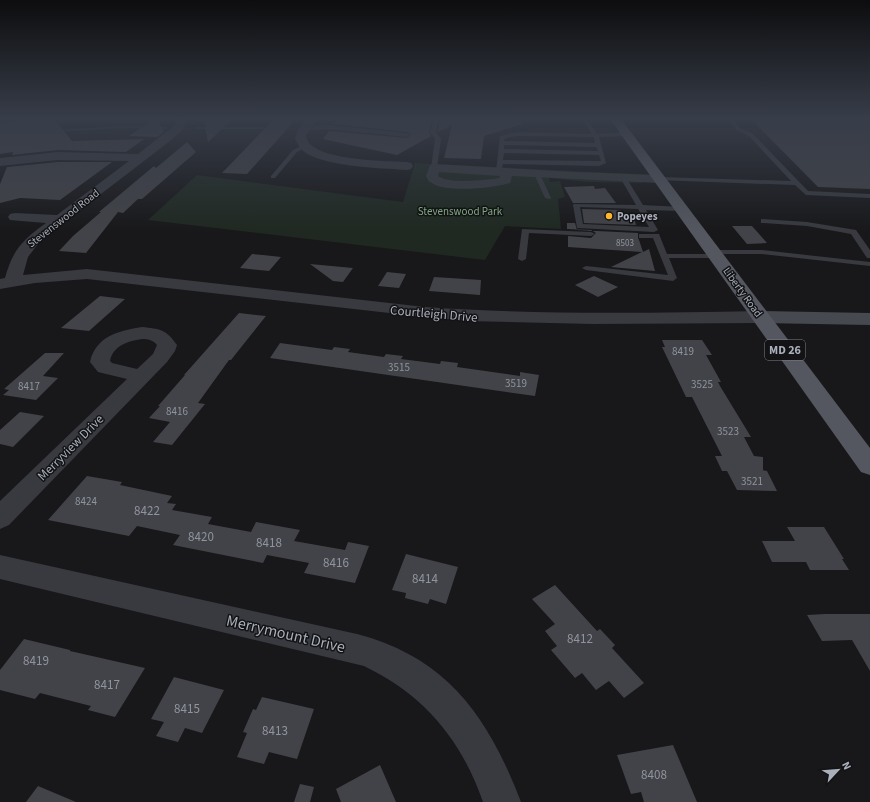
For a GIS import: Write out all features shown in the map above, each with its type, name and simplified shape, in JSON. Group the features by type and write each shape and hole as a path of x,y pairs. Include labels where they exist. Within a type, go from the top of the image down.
{"main road":[{"name":"Liberty Road","path":"642,156 870,466"}],"street":[{"path":"0,162 54,156"},
{"path":"75,156 140,158"},
{"path":"327,156 337,160 352,162 408,166"},
{"name":"Stevenswood Road","path":"6,283 24,249 36,237 140,158"},
{"path":"434,168 432,176 440,183 448,184 502,182 505,180 502,168 537,174 659,179"},
{"path":"15,217 60,219"},
{"name":"Courtleigh Drive","path":"6,283 55,276 94,274 404,310 478,317 535,319 761,317 870,319"},
{"name":"Merryview Drive","path":"0,518 141,376"},
{"name":"Merrymount Drive","path":"0,567 339,645 373,655 412,674 442,699 470,734 493,774 502,802"}],"lane":[{"path":"273,177 290,156"},
{"path":"434,168 436,156"},
{"path":"501,156 502,168 599,164 604,162 602,156"},
{"path":"772,156 806,193 870,196"},
{"path":"537,174 548,198"},
{"path":"624,178 639,207 654,230 580,226 576,205 639,207 682,209"},
{"path":"659,179 797,183"},
{"path":"764,221 807,224 853,232 870,256"},
{"path":"522,259 525,231 656,236 673,278 586,268"},
{"path":"664,256 761,252 870,264"}],"green space":[{"name":"Stevenswood Park","path":"415,163 635,174 642,183 587,182 549,178 550,182 560,181 565,197 558,199 561,229 505,226 485,260 148,220 197,175 403,202"}],"building":[{"path":"170,156 191,156 142,199 138,199 123,213 118,212 86,253 59,251 73,236 101,212 99,212 154,166 156,168"},
{"path":"238,156 263,156 247,174 222,173"},
{"path":"444,156 481,156 481,159 444,158"},
{"path":"788,156 870,156 870,189 818,187"},
{"path":"58,162 112,162 60,200 20,198 0,203 0,184 7,167"},
{"path":"594,186 595,189 605,188 616,203 573,203 564,187"},
{"path":"582,209 620,210 623,214 633,215 636,225 584,223"},
{"path":"567,223 575,223 577,229 567,229"},
{"path":"732,226 752,226 767,243 747,244"},
{"path":"577,230 591,230 592,231"},
{"path":"592,231 638,233 638,238 643,252 649,249 655,271 611,267 642,252 568,247 568,236 591,238 596,233"},
{"path":"252,254 281,257 269,271 240,268"},
{"path":"310,264 353,268 343,282 333,281"},
{"path":"387,272 406,274 399,288 378,286"},
{"path":"594,276 618,287 598,297 575,285"},
{"path":"434,277 481,280 480,295 429,291"},
{"path":"100,296 125,299 89,331 61,328"},
{"path":"239,313 266,316 231,360 229,360 198,403 205,404 172,445 153,442 170,422 149,418 184,375"},
{"path":"662,340 702,340 712,355 706,355 721,382 718,382 720,386 751,437 744,437 754,456 763,457 762,470 767,471 777,491 737,490 727,471 722,471 715,456 722,456 692,397 686,397 662,347 665,347"},
{"path":"280,343 332,350 334,347 350,349 348,352 384,357 386,354 403,356 401,359 440,364 441,361 458,363 457,367 520,376 520,372 539,375 535,396 270,358"},
{"path":"45,353 64,353 43,376 58,378 36,400 3,395 9,390 4,389"},
{"path":"20,412 44,416 13,447 0,444 0,430"},
{"path":"87,476 122,482 120,485 172,496 167,503 176,504 172,510 212,517 208,524 251,532 256,522 300,530 294,541 345,550 348,542 369,546 355,583 304,573 309,563 267,555 263,563 173,545 180,535 137,526 129,536 48,520"},
{"path":"787,527 824,527 844,559 842,559 849,570 810,570 806,562 772,562 762,541 795,541"},
{"path":"406,554 458,567 446,604 430,599 428,604 405,598 406,593 392,590"},
{"path":"555,585 597,631 600,629 615,645 612,648 644,683 624,698 609,681 596,690 582,673 575,678 551,650 557,646 545,631 555,624 532,599"},
{"path":"870,614 870,671 852,640 822,641 807,615"},
{"path":"24,639 145,668 115,717 88,710 91,706 40,693 35,699 0,690 0,670"},
{"path":"174,677 224,690 202,733 185,728 178,742 156,736 164,722 151,719"},
{"path":"262,697 314,709 297,759 269,752 264,764 237,757 247,733 243,732 253,709 256,710"},
{"path":"673,745 697,802 644,802 641,792 631,794 617,755"},
{"path":"380,765 396,802 341,802 336,789"},
{"path":"300,784 314,787 310,802 294,802"},
{"path":"38,786 76,802 26,802"}],"place":[{"name":"Popeyes","path":"609,216"}]}
